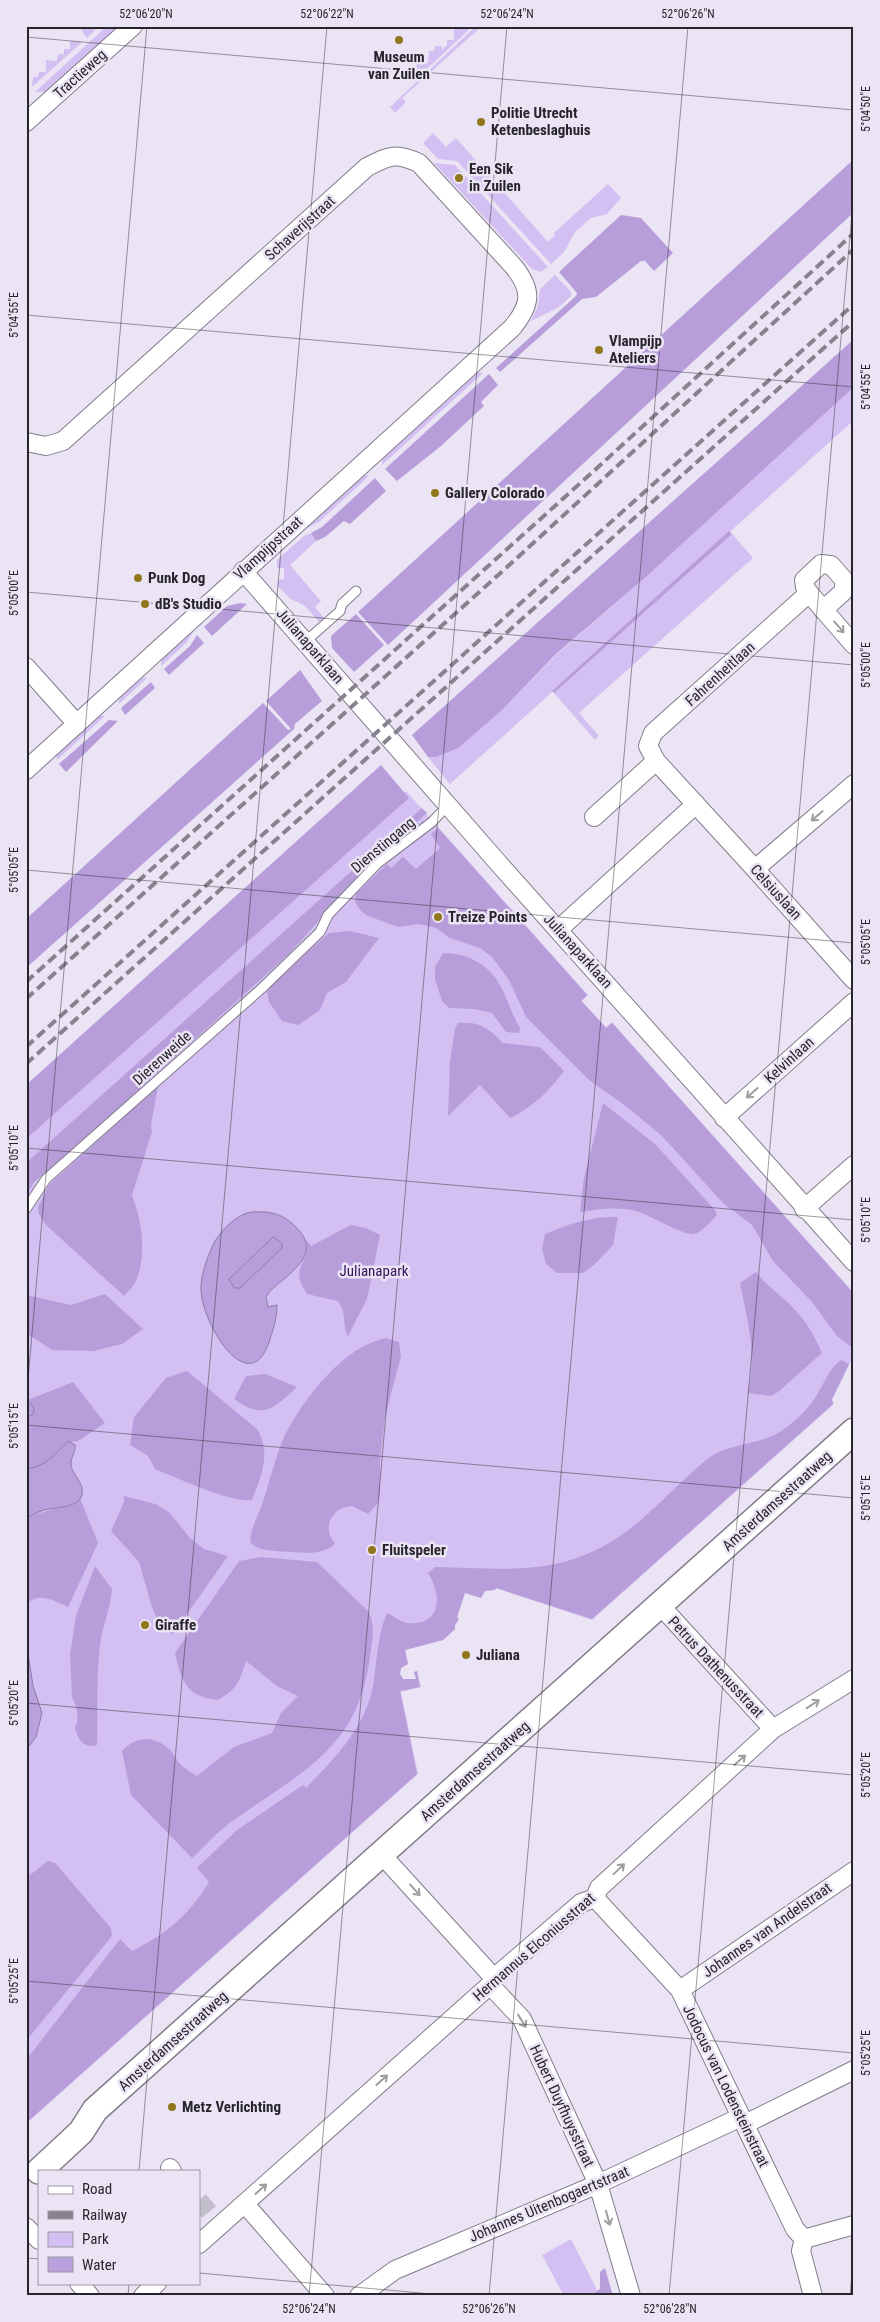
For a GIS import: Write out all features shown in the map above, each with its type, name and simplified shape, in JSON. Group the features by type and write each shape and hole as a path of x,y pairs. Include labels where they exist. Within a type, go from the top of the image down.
{"main road":[{"name":"Amsterdamsestraatweg","path":"26,2160 73,2121 95,2110 382,1855 659,1604 777,1502 854,1431"},
{"name":"Amsterdamsestraatweg","path":"40,2170 81,2132 95,2110"},
{"name":"Amsterdamsestraatweg","path":"26,2183 38,2172"}],"street":[{"name":"Tractieweg","path":"26,122 133,26"},
{"name":"Schaverijstraat","path":"26,442 46,446 63,441 366,167 385,158 403,156 418,163 524,280 527,290 527,304 522,315 512,328"},
{"name":"Vlampijpstraat","path":"26,770 512,328"},
{"path":"823,610 843,592 845,581 831,565 821,564 804,580 805,587 823,610 854,644"},
{"name":"Julianaparklaan","path":"243,571 804,1209 854,1262"},
{"name":"Fahrenheitlaan","path":"656,762 648,746 653,733 809,593"},
{"path":"26,667 77,724"},
{"path":"594,817 656,762"},
{"name":"Celsiuslaan","path":"656,762 756,869 854,980"},
{"path":"756,869 854,784"},
{"path":"559,930 696,804"},
{"name":"Kelvinlaan","path":"724,1118 854,1002"},
{"path":"804,1209 854,1165"},
{"name":"Petrus Dathenusstraat","path":"659,1604 773,1730"},
{"name":"Hermannus Elconiusstraat","path":"200,2242 215,2218 244,2204 581,1903 595,1898 599,1888 606,1881 773,1730 854,1679"},
{"name":"Hubert Duyfhuysstraat","path":"382,1855 492,1981 522,2019 598,2184 631,2296"},
{"name":"Johannes van Andelstraat","path":"680,1990 854,1871"},
{"name":"Jodocus van Lodensteinstraat","path":"595,1898 680,1990 795,2228 804,2239"},
{"name":"Johannes Uitenbogaertstraat","path":"359,2296 395,2270 598,2184 854,2070"},
{"path":"244,2204 325,2296"},
{"path":"813,2296 801,2251 804,2239 854,2225"},
{"path":"26,2227 38,2239"},
{"path":"80,2284 90,2296"},
{"path":"143,2296 156,2284"}],"lane":[{"path":"306,641 340,611 342,604 356,591"},
{"name":"Dienstingang","path":"320,932 328,915 378,863 432,822 448,805"},
{"name":"Dierenweide","path":"26,1208 46,1180 260,989 320,932"}],"green space":[{"path":"87,26 99,26 87,38 82,28 87,28"},
{"path":"107,26 119,26 46,92 35,92"},
{"path":"466,26 473,26 418,77 416,62 428,63 429,51 434,51 435,46 442,46 442,50 447,45 447,40 454,40 454,29 466,29"},
{"path":"476,26 482,26 402,98 406,102 395,113 390,107"},
{"path":"70,41 82,42 32,87 33,77 38,77 39,72 46,72 46,60 57,61 58,54 64,54 64,49 70,49"},
{"path":"433,133 446,147 456,138 548,242 555,235 554,233 608,184 621,198 607,214 591,218 575,232 564,252 551,264 457,161 438,159 423,143"},
{"path":"434,163 455,165 548,267 541,272 532,269"},
{"path":"555,275 571,292 571,296 559,307 531,321 538,306 540,289"},
{"path":"476,372 483,373 382,465 383,457"},
{"path":"854,387 854,420 450,784 428,757 436,757 501,711 556,655 647,576"},
{"path":"362,476 369,476 319,522 303,530"},
{"path":"311,533 316,541 290,565 321,601 315,607 325,619 320,623 305,606 289,598 278,586 278,580 284,579 284,568 277,568 277,560 304,536"},
{"path":"732,534 753,558 579,713 599,736 595,740 554,693"},
{"path":"196,627 187,642 161,666 162,658"},
{"path":"140,677 147,678 119,704 119,696"},
{"path":"99,715 105,716 57,760 56,754"},
{"name":"Julianapark","path":"406,791 588,995 582,1001 606,1027 612,1022 854,1293 854,1355 832,1400 834,1404 592,1620 496,1588 495,1590 486,1590 481,1598 465,1593 455,1629 443,1640 405,1650 408,1664 401,1668 400,1674 403,1679 416,1679 414,1672 417,1671 421,1687 401,1692 418,1774 26,2124 26,1133 401,798"},
{"path":"571,2239 597,2290 587,2296 564,2296 542,2255"}],"shaded area":[{"path":"854,159 854,212 388,645 358,612"},
{"path":"621,215 641,218 673,253 654,271 645,261 641,261 596,297 582,299 500,372 496,368 576,296 577,293 559,272"},
{"path":"854,339 854,387 647,576 556,654 501,711 458,748 436,757 428,757 412,735"},
{"path":"489,374 498,385 481,402 484,406 441,446 397,481 385,469"},
{"path":"375,478 386,491 350,524 344,521 325,537 316,541 311,533 322,527"},
{"path":"729,531 732,534 554,693 552,691"},
{"path":"240,603 247,604 212,636 204,627 227,606"},
{"path":"356,614 384,645 354,672 332,648 331,636"},
{"path":"197,635 204,643 169,675 164,669 190,646"},
{"path":"300,670 322,701 295,724 294,729 26,968 26,919 263,703 288,730 291,729 266,701"},
{"path":"151,682 155,688 125,715 121,708"},
{"path":"109,720 118,721 66,772 59,764"},
{"path":"381,765 409,798 26,1139 26,1085"},
{"path":"422,808 427,813 379,854 289,954 34,1182 26,1196 26,1163"},
{"path":"438,828 587,995 581,1001 606,1028 612,1023 854,1294 854,1349 837,1336 812,1302 773,1261 752,1225 723,1203 662,1136 627,1107 589,1080 526,1017 509,980 492,957 480,948 450,938 436,928 419,924 398,927 368,916 361,911 355,902 356,894 387,864 391,868 403,857 416,869 440,848 431,834"},
{"path":"350,931 379,938 346,982 327,993 320,1010 298,1025 282,1021 269,1002 267,992 273,983 329,933"},
{"path":"443,953 470,958 492,973 502,989 520,1028 519,1033 506,1032 492,1013 474,1009 449,1008 442,1001 435,979 435,967"},
{"path":"458,1023 478,1024 493,1033 503,1043 540,1047 564,1071 540,1098 510,1118 480,1085 448,1116 450,1062 455,1028"},
{"path":"158,1086 151,1125 152,1132 132,1195 141,1227 141,1260 136,1281 124,1296 46,1225 39,1214 38,1207 49,1185"},
{"path":"603,1103 655,1144 715,1210 717,1215 703,1229 689,1234 639,1212 624,1209 580,1212 584,1178"},
{"path":"618,1217 613,1245 594,1265 583,1273 557,1273 546,1264 542,1249 545,1234 580,1221"},
{"path":"351,1225 366,1228 380,1235 367,1299 348,1336 343,1311 338,1301 307,1294 302,1285 300,1271 306,1255 306,1240 311,1246"},
{"path":"273,1237 282,1244 282,1248 240,1288 234,1288 229,1279"},
{"path":"756,1272 799,1315 817,1341 822,1353 771,1396 748,1393 751,1378 752,1351 740,1283"},
{"path":"105,1294 143,1329 122,1344 94,1351 52,1350 26,1333 26,1295 71,1305"},
{"path":"386,1338 399,1342 401,1356 385,1417 378,1503 368,1514 352,1506 345,1507 334,1514 329,1525 329,1531 335,1544 325,1550 298,1552 270,1550 254,1546 250,1540 252,1530 261,1508 275,1460 285,1435 303,1405 314,1390 341,1362 355,1351 370,1343"},
{"path":"841,1360 849,1364 832,1399 833,1404 592,1619 496,1588 495,1590 485,1591 481,1598 465,1593 455,1629 443,1640 405,1650 408,1664 401,1668 400,1674 403,1679 416,1679 414,1672 417,1671 420,1687 400,1691 417,1774 26,2123 26,2060 120,1939 132,1951 176,1923 193,1905 209,1882 197,1868 237,1830 303,1785 306,1788 338,1754 356,1729 369,1701 373,1686 379,1640 387,1613 408,1623 419,1623 433,1614 437,1599 436,1590 428,1573 435,1567 517,1568 565,1562 613,1541 637,1523 710,1457 727,1449 766,1439 787,1427 809,1406 831,1370"},
{"path":"187,1371 257,1429 264,1447 264,1464 252,1500 231,1498 218,1494 155,1469 148,1456 130,1445 134,1417 166,1378"},
{"path":"265,1374 297,1387 268,1409 253,1409 234,1399 246,1376"},
{"path":"73,1382 105,1423 78,1441 66,1443 52,1458 35,1468 26,1469 26,1418 30,1417 31,1403 28,1400"},
{"path":"124,1496 155,1504 169,1512 190,1538 204,1549 228,1556 173,1634 169,1633 156,1617 139,1562 111,1531 124,1502"},
{"path":"80,1498 98,1543 68,1607 47,1598 36,1598 26,1604 26,1519 40,1513 71,1505"},
{"path":"261,1557 317,1562 368,1611 372,1621 373,1633 364,1688 353,1715 339,1737 322,1756 302,1773 226,1826 192,1858 131,1795 122,1751 133,1742 139,1740 157,1741 171,1751 179,1763 197,1776 234,1747 272,1733 281,1713 298,1696 277,1686 246,1661 237,1684 230,1692 218,1700 207,1698 192,1691 187,1686 180,1672 175,1653 239,1561"},
{"path":"95,1566 112,1589 100,1645 97,1745 88,1746 82,1742 75,1728 78,1716 72,1698 70,1655 76,1616"},
{"path":"48,1861 55,1863 111,1928 112,1936 26,2041 26,1876"},
{"path":"605,2268 613,2296 588,2296 600,2289 600,2272"}],"water":[{"path":"252,1212 279,1215 290,1222 304,1238 306,1247 305,1255 300,1263 266,1297 268,1307 277,1305 275,1322 270,1339 261,1357 250,1363 239,1360 227,1350 217,1335 208,1318 203,1301 201,1282 210,1252 222,1231 242,1215","holes":["273,1237 282,1243 282,1248 240,1288 234,1288 229,1279"]},
{"path":"26,1398 34,1408 33,1414 26,1418"},
{"path":"68,1441 75,1445 71,1463 72,1470 82,1488 80,1499 69,1505 41,1511 26,1519 26,1469 44,1463 55,1455"},
{"path":"26,1641 33,1686 42,1713 36,1737 26,1750"}],"tunnel":[{"path":"200,2201 209,2212"}],"railway":[{"path":"26,982 596,469 854,233"},
{"path":"26,999 506,568 854,249"},
{"path":"26,1047 854,304"},
{"path":"26,1064 854,321"}],"place":[{"name":"Museum van Zuilen","path":"399,40"},
{"name":"Politie Utrecht Ketenbeslaghuis","path":"481,122"},
{"name":"Een Sik in Zuilen","path":"459,178"},
{"name":"Vlampijp Ateliers","path":"599,350"},
{"name":"Gallery Colorado","path":"435,493"},
{"name":"Punk Dog","path":"138,578"},
{"name":"dB's Studio","path":"145,604"},
{"name":"Treize Points","path":"438,917"},
{"name":"Fluitspeler","path":"372,1550"},
{"name":"Giraffe","path":"145,1625"},
{"name":"Juliana","path":"466,1655"},
{"name":"Metz Verlichting","path":"172,2107"}]}
